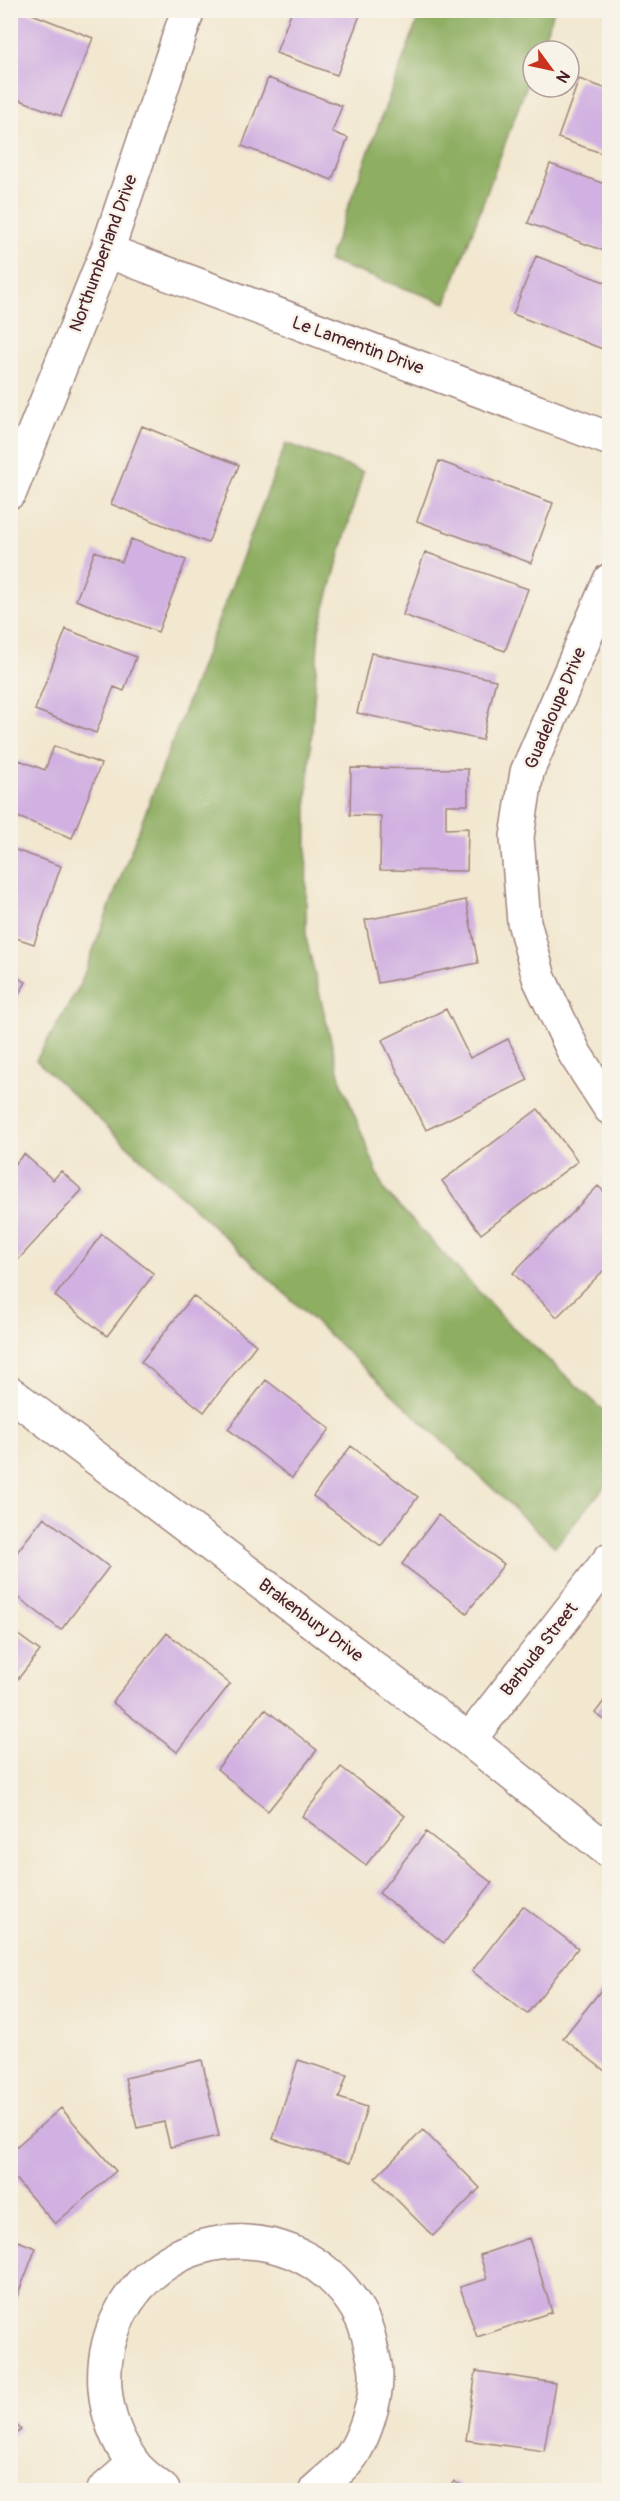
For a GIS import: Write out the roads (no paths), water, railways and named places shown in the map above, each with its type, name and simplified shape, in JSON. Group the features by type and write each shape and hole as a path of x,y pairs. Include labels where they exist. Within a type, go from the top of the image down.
{"street":[{"name":"Northumberland Drive","path":"10,492 107,251 188,10"},
{"name":"Le Lamentin Drive","path":"107,251 609,439"},
{"name":"Guadeloupe Drive","path":"609,580 527,772 518,837 524,922 539,978 575,1054 609,1108"},
{"name":"Brakenbury Drive","path":"11,1394 469,1740 609,1852"},
{"name":"Barbuda Street","path":"469,1740 609,1559"},
{"path":"163,2490 134,2464 113,2430 104,2391 105,2351 118,2314 142,2282 179,2255 223,2241 268,2243 311,2260 346,2290 368,2330 376,2375 369,2421 348,2461 316,2490"},
{"path":"104,2490 134,2464"}]}
